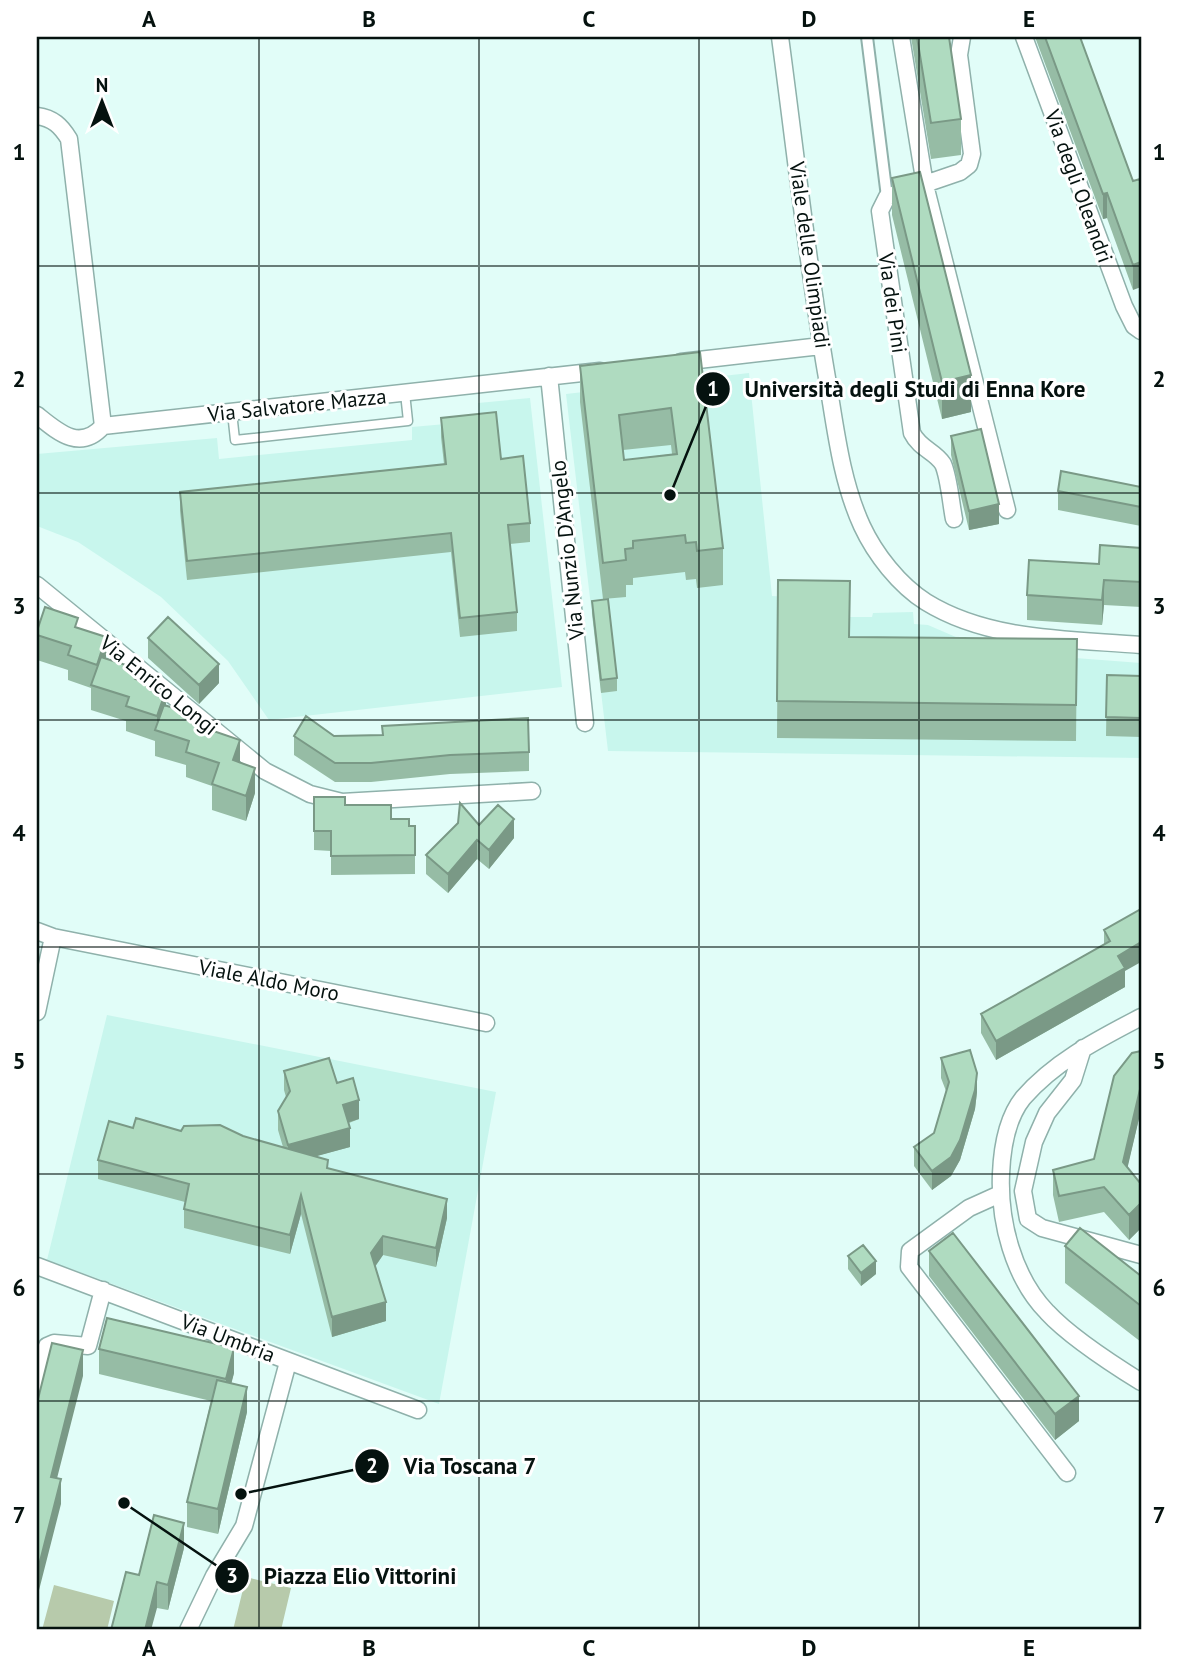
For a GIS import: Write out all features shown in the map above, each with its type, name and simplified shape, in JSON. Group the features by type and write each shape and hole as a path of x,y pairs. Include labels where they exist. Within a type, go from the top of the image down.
{"street":[{"name":"Viale delle Olimpiadi","path":"780,37 821,346 842,467 862,526 879,554 907,587 939,609 989,629 1141,645"},
{"path":"867,37 887,197 960,172 969,164 972,155 959,55 962,37"},
{"path":"901,37 925,185 1007,510"},
{"name":"Via degli Oleandri","path":"1024,37 1124,306 1134,326 1141,331"},
{"path":"37,116 52,119 63,129 69,139 72,153 103,426"},
{"name":"Via dei Pini","path":"887,197 880,211 912,433 917,443 943,465 954,519"},
{"path":"660,364 821,346"},
{"name":"Via Salvatore Mazza","path":"37,415 61,435 76,439 94,436 103,426 619,369"},
{"name":"Via Nunzio D'Angelo","path":"549,376 585,723"},
{"name":"Via Enrico Longi","path":"37,585 265,771 310,794 342,802 532,792"},
{"path":"37,1012 45,934"},
{"name":"Viale Aldo Moro","path":"45,934 486,1023"},
{"path":"1141,1017 1083,1048 1044,1076 1021,1100 1002,1153 1000,1195 1002,1220 1019,1272 1046,1311 1105,1358 1141,1382"},
{"path":"1083,1048 1073,1080 1047,1113 1034,1142 1023,1191 1028,1219 1042,1228 1141,1255"},
{"path":"1000,1195 969,1208 910,1251 909,1267 1066,1473"},
{"name":"Via Umbria","path":"37,1266 418,1410"},
{"path":"37,1384 47,1346 54,1343 88,1346 103,1290"},
{"path":"188,1630 214,1576 244,1527 288,1362"}],"lane":[{"path":"232,412 234,440 408,421 405,393"}],"shaded area":[{"path":"749,373 772,596 790,597 839,617 872,617 873,613 913,612 914,624 928,625 996,652 1141,663 1141,758 608,751 566,394"},
{"path":"530,398 562,687 269,720 228,661 161,597 78,542 37,526 37,454 217,438 219,459 412,440 412,427 479,421 478,403"},
{"path":"107,1015 496,1092 439,1404 47,1260"},
{"path":"246,1577 291,1588 281,1630 233,1630"},
{"path":"54,1585 114,1601 107,1630 42,1630"}],"building":[{"path":"917,37 949,37 961,119 931,123"},
{"path":"1045,37 1080,37 1133,181 1140,179 1141,262 1133,265 1107,193 1103,194"},
{"path":"920,172 971,375 942,382 892,178"},
{"path":"700,352 723,548 697,551 696,542 686,543 685,535 633,541 633,548 625,549 626,560 603,563 580,366","holes":["671,408 677,454 624,460 619,415"]},
{"path":"496,412 501,459 523,456 530,523 508,525 517,612 460,618 451,533 187,561 180,492 446,464 441,418"},
{"path":"981,429 999,504 969,511 951,436"},
{"path":"1061,471 1141,487 1141,507 1058,491"},
{"path":"1100,545 1141,548 1141,582 1104,580 1102,600 1027,595 1029,560 1099,564"},
{"path":"778,580 850,581 849,637 1077,639 1076,705 777,701"},
{"path":"608,599 617,678 601,680 592,601"},
{"path":"45,607 78,618 75,627 106,637 97,665 68,655 71,646 37,635"},
{"path":"168,617 219,664 199,685 148,638"},
{"path":"101,657 138,669 135,679 166,690 157,716 126,706 129,697 91,685"},
{"path":"1107,675 1141,676 1141,718 1106,717"},
{"path":"164,705 196,715 193,724 240,740 233,760 255,768 246,796 212,784 219,763 186,752 189,741 155,730"},
{"path":"306,716 334,736 383,735 382,726 528,718 529,752 335,763 294,736"},
{"path":"314,797 345,797 345,805 391,805 391,819 409,819 409,826 415,826 415,855 331,856 331,831 314,831"},
{"path":"460,803 479,825 498,805 514,819 489,850 477,840 448,874 426,855 458,823"},
{"path":"1141,909 1141,942 1118,956 1125,968 996,1041 981,1014 1110,941 1104,930"},
{"path":"970,1050 977,1073 975,1090 960,1140 951,1157 932,1171 914,1147 934,1133 949,1082 941,1058"},
{"path":"1141,1051 1141,1085 1123,1162 1141,1184 1141,1203 1129,1215 1104,1187 1059,1196 1053,1170 1094,1159 1114,1076 1132,1053"},
{"path":"329,1058 337,1083 353,1078 359,1100 343,1105 350,1128 288,1145 278,1111 290,1091 284,1071"},
{"path":"136,1118 181,1131 184,1126 220,1125 243,1136 328,1160 327,1168 447,1199 436,1248 383,1236 371,1253 386,1302 332,1317 301,1195 290,1235 184,1209 189,1184 98,1160 109,1121 133,1128"},
{"path":"1080,1228 1141,1276 1141,1306 1065,1246"},
{"path":"953,1233 1079,1396 1055,1414 929,1251"},
{"path":"863,1245 876,1261 861,1273 848,1256"},
{"path":"107,1318 234,1348 226,1379 99,1349"},
{"path":"52,1343 83,1350 51,1477 61,1479 37,1573 37,1403"},
{"path":"217,1380 247,1387 218,1509 187,1502"},
{"path":"154,1515 184,1523 168,1585 157,1582 145,1630 111,1630 126,1572 139,1575"}],"place":[{"name":"Università degli Studi di Enna Kore","path":"670,495"},
{"name":"Via Toscana 7","path":"241,1494"},
{"name":"Piazza Elio Vittorini","path":"124,1503"}]}
